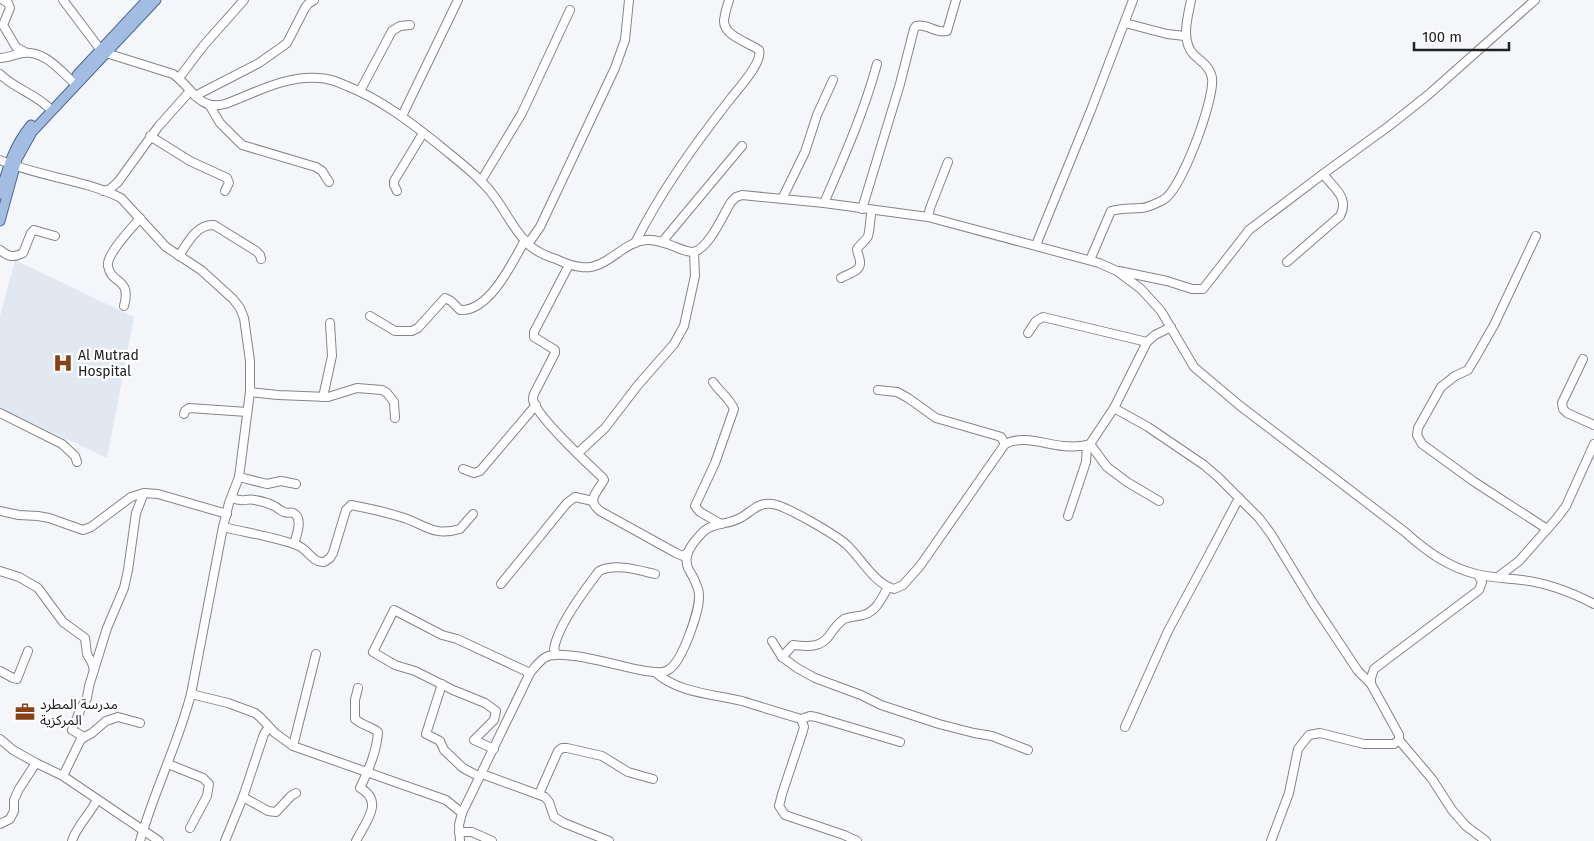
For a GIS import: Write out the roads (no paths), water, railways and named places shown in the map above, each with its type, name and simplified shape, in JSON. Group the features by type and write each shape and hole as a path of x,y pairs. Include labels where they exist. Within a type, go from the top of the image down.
{"main road":[{"path":"0,220 8,163 24,145 32,132 146,0"},
{"path":"0,194 8,163 19,140 32,123 72,81 156,0"}],"street":[{"path":"63,0 103,51 167,72 179,78 202,102 210,106 225,104 296,78 330,79 360,91 402,116 481,181 495,196 526,242 536,251 581,268 594,267 635,243 649,240 662,242 686,252 702,249 731,202 736,197 742,195 824,203 928,218 1090,260 1117,271 1167,281 1192,289 1203,289 1244,235 1428,95 1535,0"},
{"path":"179,78 204,45 244,0"},
{"path":"103,191 110,189 118,182 150,136 193,93 254,66 283,46 290,38 305,8 314,0"},
{"path":"402,116 458,0"},
{"path":"370,316 390,329 408,332 418,328 445,298 460,310 470,309 489,296 526,242 540,227 615,68 625,40 629,0"},
{"path":"635,243 680,167 749,75 759,58 760,51 757,48 730,33 725,28 724,18 729,0"},
{"path":"862,209 900,84 914,29 916,26 923,25 942,32 947,31 956,0"},
{"path":"1036,245 1092,110 1133,0"},
{"path":"1090,260 1111,211 1122,208 1144,208 1170,196 1178,184 1203,123 1213,80 1210,71 1192,53 1185,36 1192,0"},
{"path":"7,1 9,9 3,25 16,47 49,60 72,81"},
{"path":"481,181 522,113 570,10"},
{"path":"1125,23 1167,34 1185,36"},
{"path":"360,91 392,31 400,26 410,25"},
{"path":"0,58 25,52"},
{"path":"824,203 853,134 877,64"},
{"path":"0,74 13,85 37,98 48,107"},
{"path":"782,199 805,152 833,80"},
{"path":"210,106 220,124 242,145 316,167 322,171 329,182"},
{"path":"397,191 394,181 423,132"},
{"path":"150,136 190,161 227,178 229,183 225,191"},
{"path":"662,242 742,146"},
{"path":"928,218 948,162"},
{"path":"8,163 73,181 121,198"},
{"path":"1287,262 1340,216 1344,209 1344,202 1340,195 1323,174"},
{"path":"118,182 118,191 121,198 166,247 208,275 240,308 244,318 250,361 250,392 240,477 229,503 223,527 191,694 185,719 140,841"},
{"path":"841,278 852,273 859,266 860,260 857,249 865,241 869,233 872,210"},
{"path":"124,306 126,290 108,266 115,249 140,218"},
{"path":"179,256 194,234 207,224 214,225 256,251 261,259"},
{"path":"0,250 14,257 23,253 34,230 55,236"},
{"path":"1536,236 1494,326 1474,360 1468,370 1455,376 1441,387 1418,428 1417,435 1422,444 1473,481 1547,529"},
{"path":"578,453 605,428 638,385 674,344 681,332 695,276 694,252"},
{"path":"569,264 534,332 534,337 555,350 533,397 536,406 546,421 604,480 593,501 593,504 600,511 668,549 681,555 687,553"},
{"path":"1117,271 1140,289 1162,311 1194,367 1239,405 1405,532 1427,551 1452,566 1478,575 1550,585 1568,591 1594,604"},
{"path":"1028,332 1036,321 1043,317 1147,342"},
{"path":"323,397 332,356 330,323"},
{"path":"1068,516 1087,458 1089,445 1114,408 1147,342 1155,335 1171,328"},
{"path":"1583,359 1562,403 1563,409 1567,413 1594,425"},
{"path":"713,382 734,409 715,463 695,506 700,512 721,524"},
{"path":"250,392 323,397 335,396 357,388 382,390 388,393 394,402 395,418"},
{"path":"878,390 897,392 936,418 1001,437 1005,444"},
{"path":"463,469 474,473 480,471 536,406"},
{"path":"184,414 185,410 189,408 247,412"},
{"path":"1114,408 1148,427 1204,465 1259,518 1358,671 1371,684 1399,735 1399,740 1432,779 1443,797 1466,826 1486,841"},
{"path":"0,413 62,444 75,456 77,462"},
{"path":"460,841 459,824 462,813 530,673 537,664 546,657 556,654 655,672 667,671 677,662 683,651 698,607 699,594 686,564 687,553 704,531 712,526 737,520 756,507 773,504 834,535 847,545 881,582 894,589 903,586 911,578 1005,444 1020,440 1064,446 1079,447 1089,445"},
{"path":"1498,577 1519,561 1566,506 1594,444"},
{"path":"1089,445 1107,467 1127,482 1159,501"},
{"path":"240,477 267,484 281,481 296,484"},
{"path":"0,511 49,518 82,530 91,527 131,498 151,493 227,514"},
{"path":"84,737 72,730 87,698 107,628 124,588 136,513 144,494"},
{"path":"501,584 567,503 575,497 593,501"},
{"path":"232,498 242,501 252,499 260,501 275,506 284,512 296,515 298,524 294,544"},
{"path":"1125,727 1168,630 1239,498"},
{"path":"223,527 294,544 306,550 316,561 320,562 328,561 333,554 346,510 351,505 402,517 430,530 442,532 460,529 473,514"},
{"path":"556,654 554,650 557,638 570,613 599,571 605,568 631,569 655,574"},
{"path":"0,571 19,577 38,588 67,627 85,638 87,654 94,670"},
{"path":"1371,684 1371,678 1376,666 1479,590 1482,582 1478,575"},
{"path":"782,658 793,645 810,646 818,644 824,641 834,628 844,620 853,616 862,616 874,610 888,587"},
{"path":"494,749 474,740 494,720 496,711 486,703 416,671 395,665 373,652 394,610 442,635 457,639 530,673"},
{"path":"772,641 782,658 815,678 881,705 940,724 992,736 1028,750"},
{"path":"0,672 13,678 18,678 28,651"},
{"path":"293,746 316,654"},
{"path":"655,672 662,679 680,687 740,701 801,719 810,716 816,717 900,742"},
{"path":"442,684 426,734 440,741 444,750 463,768 539,794 549,802 554,817 609,841"},
{"path":"356,841 371,813 373,804 368,792 360,788 378,739 378,732 361,724 356,719 355,700 358,688"},
{"path":"191,694 228,702 246,709 260,717 282,739 293,746 446,800 462,813"},
{"path":"63,776 81,739 92,733 106,721 118,717 140,723"},
{"path":"801,719 804,727 782,794 779,806 781,811 785,816 857,841"},
{"path":"225,841 243,797 262,739 269,727"},
{"path":"1271,841 1289,793 1298,749 1309,735 1320,733 1364,744 1394,744 1399,740"},
{"path":"0,740 13,750 63,776 159,841"},
{"path":"539,794 558,751 562,748 602,756 634,775 652,779"},
{"path":"0,824 10,819 14,811 14,800 19,789 36,763"},
{"path":"168,764 203,778 209,784 207,796 190,828"},
{"path":"243,797 268,811 276,812 296,793"},
{"path":"72,841 75,833 97,800"},
{"path":"459,832 472,832 492,841"}],"place":[{"name":"Al Mutrad Hospital","path":"63,363"},
{"name":"مدرسة المطرد المركزية","path":"25,712"}]}
